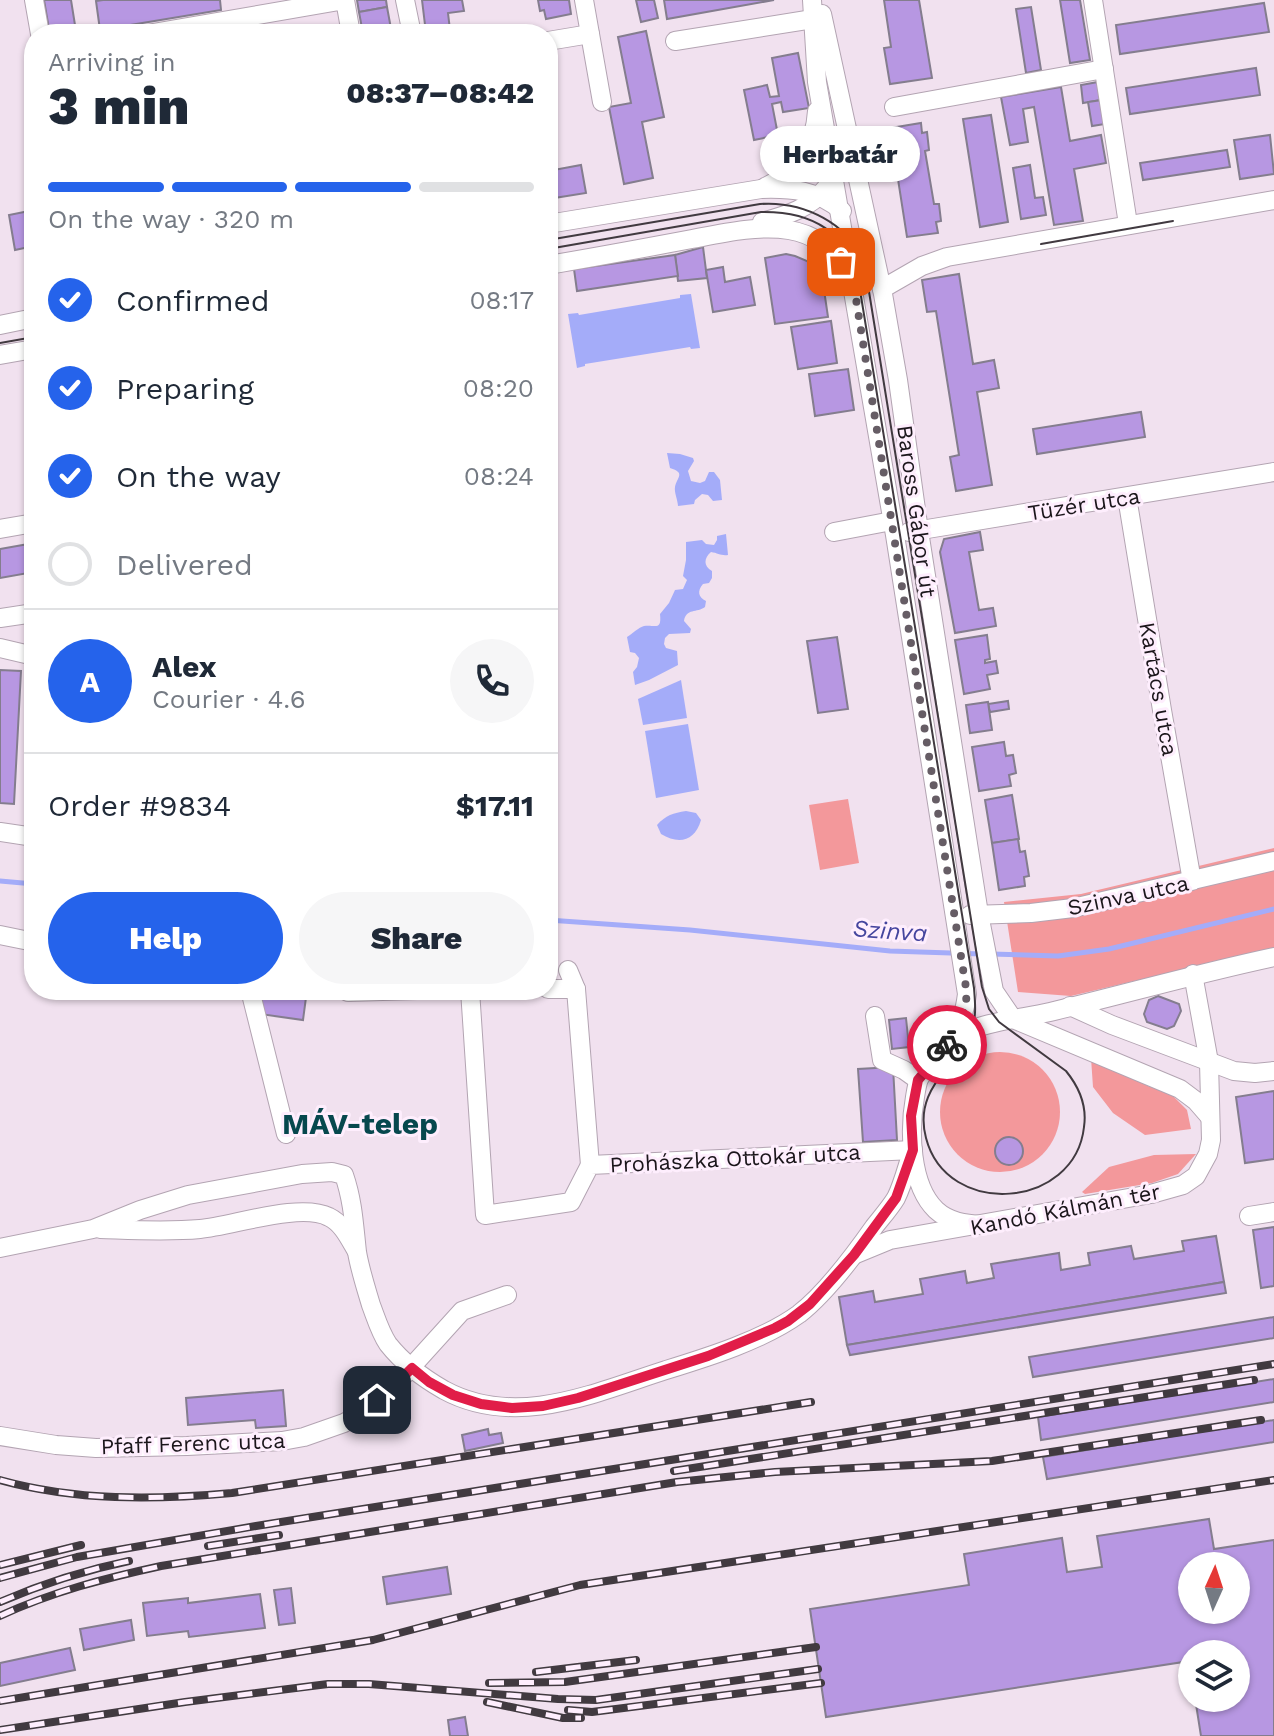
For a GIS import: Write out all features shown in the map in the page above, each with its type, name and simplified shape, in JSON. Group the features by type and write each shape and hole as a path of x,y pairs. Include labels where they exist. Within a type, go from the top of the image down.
{"street":[{"path":"34,0 38,24"},
{"path":"216,24 238,9 345,0 349,24"},
{"path":"405,0 410,24"},
{"path":"584,0 602,102"},
{"name":"Baross Gábor út","path":"812,0 818,88 853,284 967,994 964,1016 954,1036"},
{"name":"Baross Gábor út","path":"819,0 876,258 898,380 979,914 994,991 1013,1019"},
{"path":"1093,0 1128,224"},
{"path":"675,41 813,19"},
{"path":"558,39 590,34"},
{"path":"894,107 1104,69"},
{"path":"761,189 787,175 807,152 817,122 818,88"},
{"path":"558,263 733,231 803,209 820,195 841,168 848,131"},
{"path":"558,222 761,189 794,190 820,195 839,207 857,225 876,258"},
{"path":"882,289 922,266 947,257 1274,200"},
{"path":"733,231 779,229 800,232 836,255 853,284"},
{"path":"0,325 24,320"},
{"path":"0,355 24,351"},
{"name":"Tüzér utca","path":"834,532 893,528 919,531 1274,472"},
{"name":"Kartács utca","path":"1127,497 1192,881"},
{"path":"0,529 24,525"},
{"path":"0,618 24,614"},
{"path":"0,648 24,654"},
{"path":"0,832 24,836"},
{"name":"Szinva utca","path":"955,915 1031,913 1073,908 1274,861"},
{"path":"0,935 24,940"},
{"path":"982,1225 961,1223 945,1217 926,1196 915,1167 911,1116 918,1080 954,1036 972,1028 1274,957"},
{"path":"568,970 576,989 590,1165"},
{"name":"Kandó Kálmán tér","path":"854,1255 890,1240 1151,1194 1183,1185 1196,1176 1208,1154 1211,1140 1209,1062 1193,974"},
{"path":"558,989 576,989"},
{"path":"252,1000 286,1134"},
{"name":"Prohászka Ottokár utca","path":"471,1000 485,1215 571,1202 590,1165 913,1150"},
{"path":"1070,1006 1234,1071 1274,1071"},
{"path":"875,1016 882,1060 918,1080"},
{"path":"1013,1019 1180,1089 1209,1116"},
{"path":"0,1248 93,1229 188,1195 302,1174 332,1172 344,1175 352,1201 357,1252 365,1286 388,1343 429,1382 453,1395 481,1404 512,1408 543,1406 578,1398 708,1356 775,1328 801,1312 854,1255 896,1198 913,1150"},
{"path":"93,1229 204,1229 297,1212 314,1213 329,1216 341,1226 357,1252"},
{"path":"1249,1216 1274,1212"},
{"name":"Pfaff Ferenc utca","path":"0,1436 96,1448 157,1448 293,1439 325,1430 360,1414 412,1368 462,1311 507,1295"}],"shaded area":[{"path":"848,799 859,863 820,870 809,805"},
{"path":"1274,848 1274,948 1071,996 1018,992 1004,902 1081,894"},
{"path":"1000,1052 1023,1057 1042,1070 1055,1089 1060,1112 1055,1135 1042,1154 1023,1167 1000,1172 977,1167 958,1154 945,1135 940,1112 945,1089 958,1070 977,1057"},
{"path":"1091,1058 1171,1094 1187,1110 1191,1129 1145,1135 1113,1113 1093,1087"},
{"path":"1196,1154 1178,1174 1152,1183 1082,1192 1109,1167 1154,1155"}],"water":[{"path":"691,294 700,348 585,364 577,368 568,314 579,315"},
{"path":"667,453 693,458 688,471 691,481 700,483 705,481 709,472 714,472 720,480 722,500 713,501 702,494 694,504 678,506 675,489 679,474 670,468"},
{"path":"726,534 728,555 711,552 706,559 712,578 699,591 706,601 705,607 689,612 685,617 690,633 669,634 665,638 666,648 677,651 678,665 635,685 633,672 639,658 630,652 627,637 642,627 658,625 660,614 675,590 683,589 687,580 683,576 686,542 702,540 714,545 717,536"},
{"path":"681,680 687,718 643,725 638,699"},
{"path":"688,724 699,790 656,798 645,731"},
{"path":"686,811 696,813 701,820 695,833 680,840 661,834 657,825 660,822 670,815"}],"building":[{"path":"44,0 71,0 75,24 48,24"},
{"path":"220,0 221,10 136,24 99,24 96,1"},
{"path":"357,0 386,0 387,7 359,12"},
{"path":"422,0 462,0 464,11 448,13 449,24 425,24"},
{"path":"538,0 569,0 571,14 546,19 544,10 540,11"},
{"path":"636,0 654,0 658,18 641,22"},
{"path":"664,0 774,0 667,19"},
{"path":"884,0 919,0 932,78 890,84 884,48 891,47"},
{"path":"1060,0 1080,0 1090,60 1070,63"},
{"path":"1264,3 1269,32 1120,54 1116,25"},
{"path":"387,7 390,24 361,24 359,12"},
{"path":"1031,7 1041,70 1026,73 1016,9"},
{"path":"646,31 664,117 642,122 653,178 624,184 609,107 631,103 618,37"},
{"path":"798,53 809,108 783,112 781,102 772,104 778,135 754,140 744,90 767,85 770,97 779,96 772,58"},
{"path":"1256,68 1260,95 1130,114 1126,88"},
{"path":"1098,82 1101,100 1083,103 1081,85"},
{"path":"1061,87 1070,141 1101,135 1106,163 1074,169 1083,221 1054,225 1034,107 1023,109 1028,142 1010,145 1001,97"},
{"path":"1102,100 1105,124 1092,126 1088,102"},
{"path":"991,115 1008,222 980,227 963,119"},
{"path":"921,123 922,133 927,132 929,150 925,151 934,204 939,204 941,221 936,222 938,233 907,237 890,128"},
{"path":"1270,135 1274,174 1240,179 1234,140"},
{"path":"1227,150 1230,167 1143,180 1140,163"},
{"path":"581,165 586,193 558,197 558,169"},
{"path":"1030,165 1035,198 1043,197 1046,215 1021,219 1013,168"},
{"path":"24,212 24,248 15,250 9,215"},
{"path":"703,247 707,278 678,281 675,255"},
{"path":"786,254 807,261 817,271 823,283 828,317 775,324 765,258"},
{"path":"675,255 678,276 577,291 574,269"},
{"path":"723,267 725,282 750,277 755,305 713,312 706,270"},
{"path":"959,274 973,364 994,360 999,388 977,392 992,485 956,491 950,457 959,455 936,311 927,312 922,280"},
{"path":"831,321 837,363 798,369 791,327"},
{"path":"848,369 854,410 815,416 809,374"},
{"path":"1141,412 1145,437 1037,454 1033,429"},
{"path":"980,532 983,550 969,552 979,610 993,608 996,626 955,633 940,552 944,539"},
{"path":"24,545 24,574 0,578 0,549"},
{"path":"987,635 990,659 985,663 996,661 998,673 987,675 990,689 964,694 955,640"},
{"path":"837,637 848,709 818,713 807,641"},
{"path":"0,670 21,671 14,804 0,803"},
{"path":"1008,701 1009,709 990,712 988,704"},
{"path":"988,702 992,730 970,733 966,705"},
{"path":"1004,742 1006,756 1013,755 1016,773 1009,775 1011,786 979,791 972,747"},
{"path":"1012,795 1019,839 992,843 985,800"},
{"path":"1018,839 1020,852 1025,851 1029,876 1024,877 1025,886 999,890 992,843"},
{"path":"1158,996 1179,1004 1181,1011 1174,1026 1167,1029 1147,1022 1144,1014 1149,1000"},
{"path":"262,1000 306,1000 303,1020 260,1014"},
{"path":"906,1018 909,1047 892,1049 889,1020"},
{"path":"893,1067 897,1140 863,1142 858,1069"},
{"path":"1274,1091 1274,1159 1245,1163 1236,1097"},
{"path":"1009,1137 1019,1141 1023,1151 1019,1161 1009,1165 999,1161 995,1151 999,1141"},
{"path":"1274,1227 1274,1286 1261,1288 1253,1230"},
{"path":"1216,1236 1224,1282 847,1345 839,1297 873,1291 875,1302 923,1294 920,1279 965,1271 967,1283 994,1278 991,1264 1059,1253 1061,1270 1090,1265 1088,1253 1131,1246 1134,1259 1184,1251 1182,1241"},
{"path":"1224,1282 1226,1293 850,1355 847,1345"},
{"path":"1274,1317 1274,1338 1033,1377 1029,1357"},
{"path":"1274,1379 1274,1402 1041,1440 1038,1417"},
{"path":"283,1390 286,1426 256,1428 255,1420 188,1425 186,1398"},
{"path":"1274,1420 1274,1442 1047,1479 1043,1457"},
{"path":"488,1429 489,1435 501,1433 503,1443 465,1451 462,1435"},
{"path":"1209,1519 1214,1549 1274,1540 1274,1736 1201,1736 1197,1712 1250,1712 1250,1640 1178,1640 1178,1663 826,1717 810,1609 969,1585 964,1554 1062,1538 1067,1572 1102,1567 1097,1536"},
{"path":"447,1567 451,1594 387,1604 383,1577"},
{"path":"291,1588 295,1623 279,1625 274,1590"},
{"path":"260,1594 265,1628 189,1637 188,1631 147,1636 143,1603 188,1598 188,1603"},
{"path":"131,1620 134,1640 84,1650 80,1629"},
{"path":"70,1648 75,1670 0,1686 0,1663"},
{"path":"465,1717 468,1736 450,1736 448,1720"}],"waterway":[{"name":"Szinva","path":"0,881 24,883"},
{"name":"Szinva","path":"991,954 1058,956 1109,949 1274,909"},
{"name":"Szinva","path":"558,921 690,930 890,951 981,954"}],"tram line":[{"path":"558,238 760,204 776,204 793,206 823,218 849,238 858,252 865,267 982,987 989,1009 999,1022 1066,1071 1083,1105 1084,1127 1075,1154 1058,1175 1036,1188 1010,1194 983,1192 958,1182 938,1164 926,1138 925,1106 937,1080 971,1030 975,1015 974,988 859,284 847,251 837,238 812,221 761,212 558,247"},
{"path":"1041,244 1173,221"},
{"path":"0,343 24,339"}],"railway":[{"path":"0,1578 77,1557 256,1526 1274,1364"},
{"path":"674,1471 1254,1380"},
{"path":"0,1480 57,1492 115,1497 232,1493 811,1402"},
{"path":"0,1616 79,1586 161,1566 677,1482 775,1472 992,1461 1261,1420"},
{"path":"0,1701 373,1640 580,1585 1274,1480"},
{"path":"208,1546 279,1535"},
{"path":"0,1565 81,1545"},
{"path":"0,1602 64,1578 129,1561"},
{"path":"489,1683 565,1682 816,1647"},
{"path":"536,1672 636,1660"},
{"path":"0,1730 328,1684 369,1684 596,1700 818,1669"},
{"path":"568,1710 592,1712 821,1683"},
{"path":"487,1702 563,1718 581,1718"}],"way so far":[{"path":"841,262 853,284 856,299 967,994 964,1016 947,1045"}],"place":[{"name":"Herbatár","path":"841,262"}],"district":[{"name":"MÁV-telep","path":"360,1124"}],"route":[{"path":"377,1400 412,1368 453,1395 481,1404 512,1408 543,1406 578,1398 708,1356 788,1321 810,1304 854,1255 896,1198 913,1150 911,1116 918,1080 947,1045"}]}
